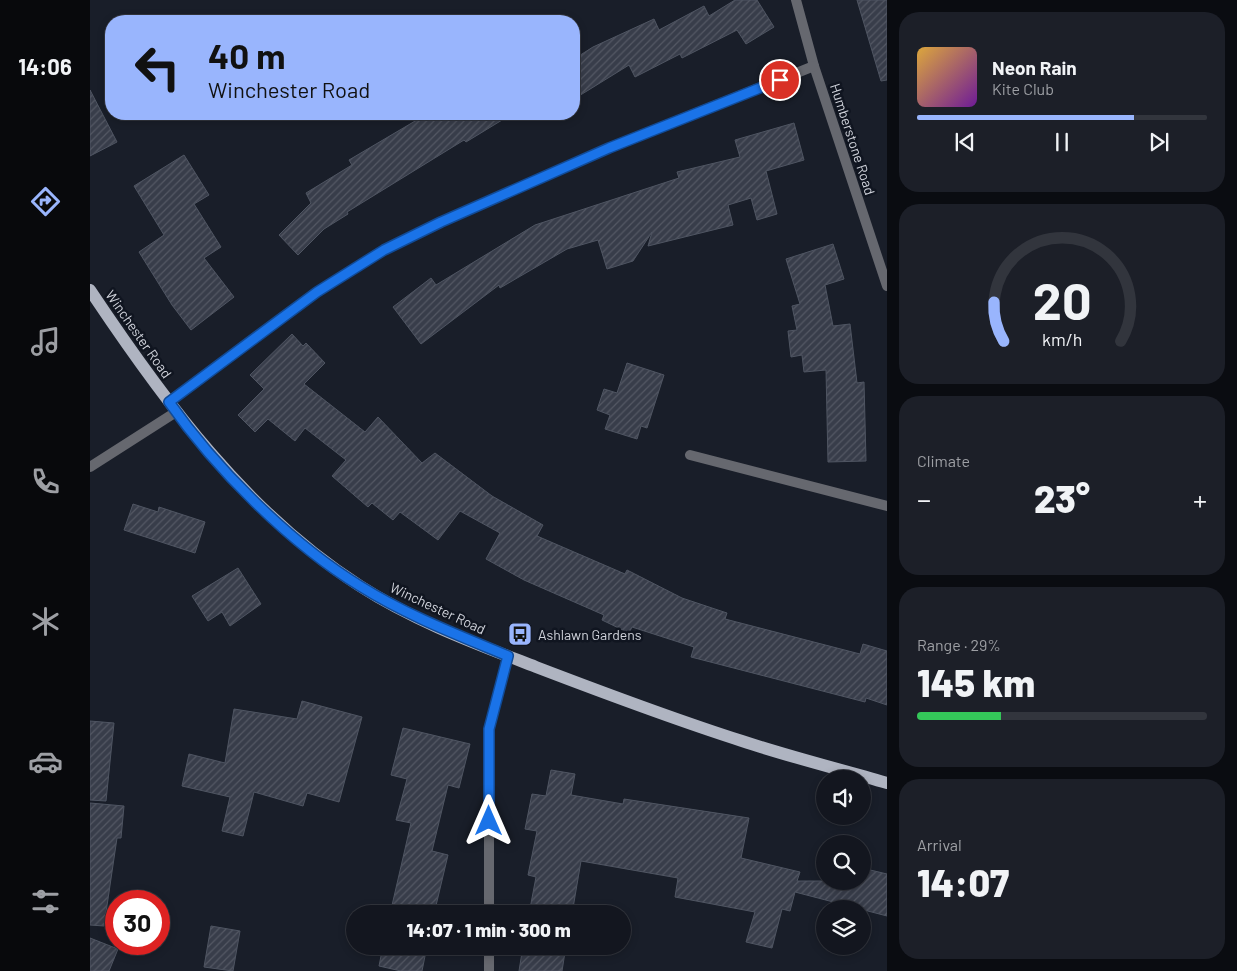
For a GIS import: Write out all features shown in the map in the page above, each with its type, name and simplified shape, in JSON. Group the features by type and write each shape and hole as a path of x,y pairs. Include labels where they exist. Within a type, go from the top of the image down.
{"main road":[{"name":"Winchester Road","path":"90,290 126,344 172,407 223,469 270,515 359,586 422,619 508,656 735,739 887,783"}],"street":[{"name":"Humberstone Road","path":"796,0 814,66 887,286"},
{"path":"90,467 172,407 317,292 384,250 441,222 609,148 814,66"},
{"path":"690,455 887,506"},
{"path":"489,905 489,729 508,656"},
{"path":"489,955 489,971"}],"building":[{"path":"735,0 757,0 774,27 746,44 737,30 682,58 680,54 635,77 629,65 580,95 580,55 593,47 654,19 659,30 704,6 709,16"},
{"path":"857,0 887,0 887,80 881,81"},
{"path":"90,90 117,142 90,156"},
{"path":"417,120 502,120 466,142 464,140 347,212 348,214 324,229 298,255 279,235 311,203 306,193 352,165 349,160"},
{"path":"794,123 804,160 766,171 777,214 757,220 751,198 728,205 733,225 648,246 652,232 633,261 607,269 598,240 567,249 500,288 499,285 421,344 393,307 431,278 436,285 535,225 679,178 677,172 740,157 735,140"},
{"path":"184,155 209,195 194,204 221,247 204,258 234,297 191,330 172,305 139,252 164,235 134,186"},
{"path":"833,244 844,279 825,285 833,326 850,324 857,383 864,382 866,461 828,462 826,370 804,372 802,355 791,357 788,331 797,330 792,306 800,304 786,259"},
{"path":"292,334 303,346 306,343 325,363 304,384 365,432 378,417 422,463 435,453 492,496 543,525 537,536 625,574 627,570 682,598 727,613 725,619 860,654 863,644 887,651 887,705 866,698 865,702 691,657 694,647 632,627 629,633 602,620 604,615 524,580 486,559 500,533 460,511 438,540 400,512 393,520 372,503 368,507 332,476 346,460 305,428 295,441 268,419 255,432 238,415 264,389 250,375"},
{"path":"627,363 664,375 647,428 641,426 637,439 605,429 610,415 597,410 604,389 617,393"},
{"path":"133,504 158,512 159,507 205,522 195,553 124,530"},
{"path":"238,568 261,604 230,626 222,612 208,621 192,596"},
{"path":"302,701 362,717 339,802 307,793 303,806 254,792 243,836 222,831 230,797 182,786 189,754 225,763 234,709 297,719"},
{"path":"90,721 114,723 106,801 90,800"},
{"path":"403,728 470,744 459,788 448,785 432,851 448,855 436,905 392,905 411,823 396,820 407,779 391,775"},
{"path":"551,770 575,774 571,795 623,804 624,799 749,818 741,858 800,872 797,881 816,881 816,890 871,890 871,870 887,874 887,916 871,912 871,900 826,900 795,892 790,911 782,909 772,948 746,942 755,912 675,897 678,878 581,861 574,905 531,905 536,877 528,875 537,831 525,829 532,794 546,796"},
{"path":"90,803 124,806 121,838 117,838 109,890 105,890 104,926 90,925"},
{"path":"211,926 240,931 233,971 204,967"},
{"path":"90,938 105,944 105,955 116,955 109,971 90,971"},
{"path":"381,955 425,955 422,971 401,971 379,966"},
{"path":"522,955 565,955 562,971 519,971"}],"place":[{"name":"Ashlawn Gardens","path":"520,634"}],"route":[{"path":"489,821 489,729 508,656 422,619 359,586 270,515 223,469 169,402 317,292 384,250 441,222 609,148 780,80"}]}
